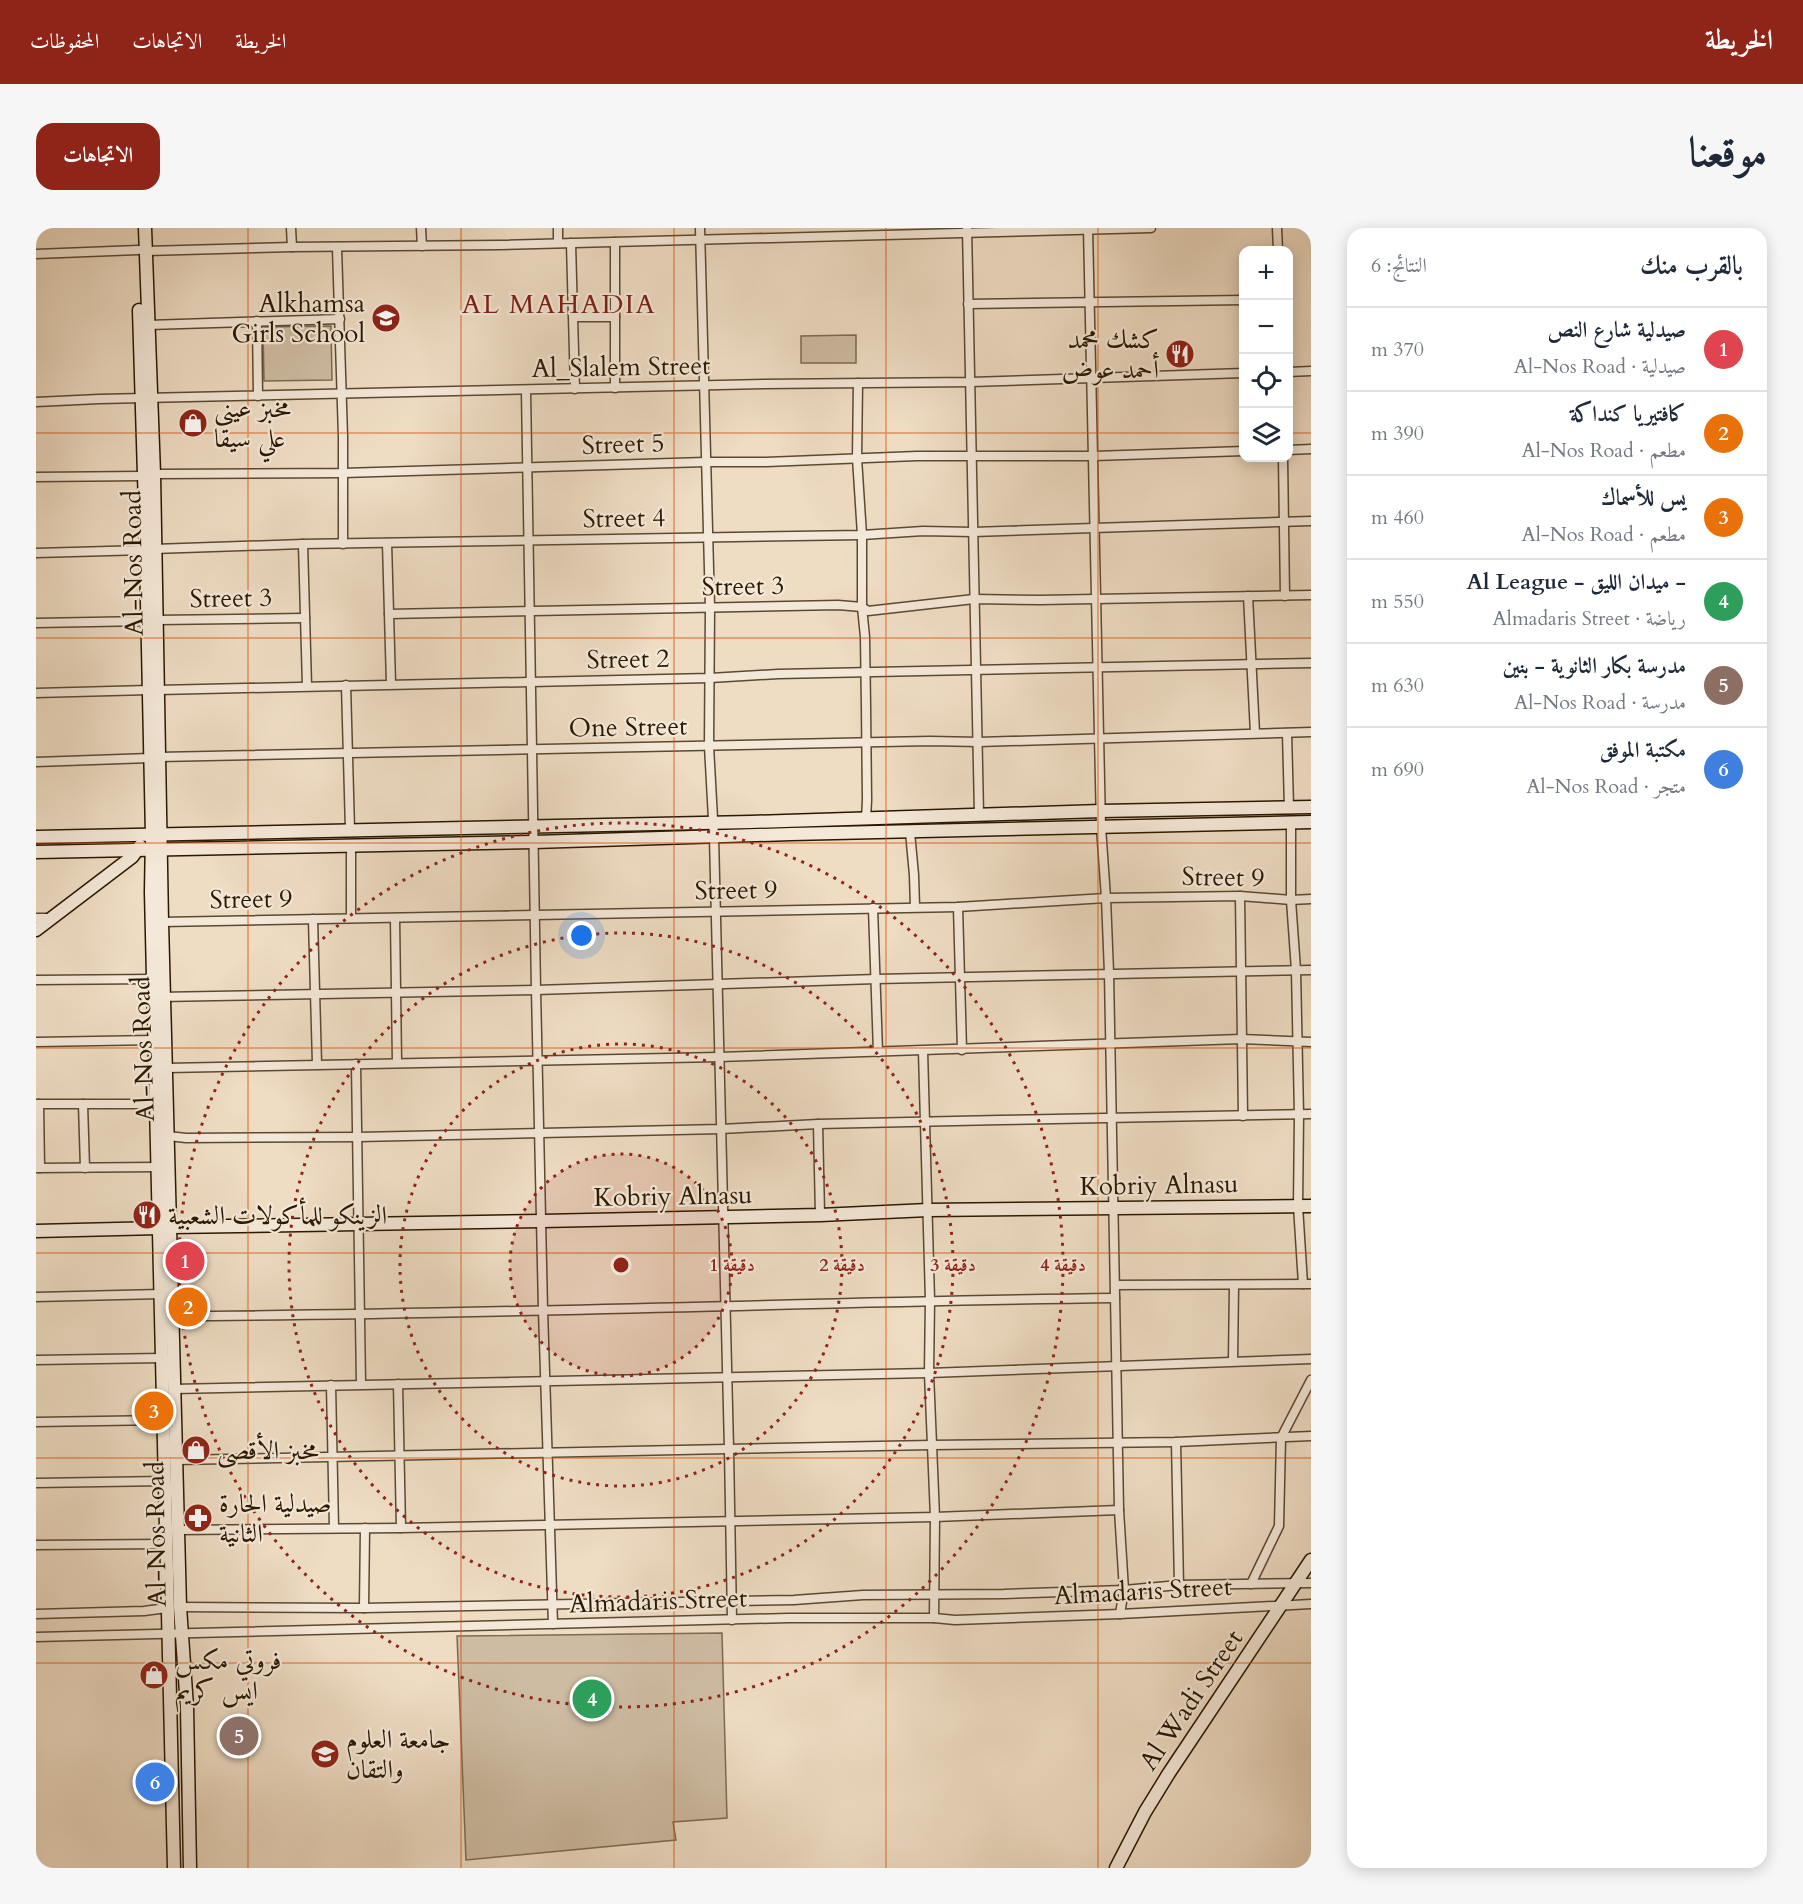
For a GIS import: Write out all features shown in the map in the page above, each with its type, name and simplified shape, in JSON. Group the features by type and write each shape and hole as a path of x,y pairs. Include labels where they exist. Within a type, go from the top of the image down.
{"street":[{"name":"Al-Nos Road","path":"138,228 148,325 146,399"},
{"name":"Al-Nos Road","path":"145,228 142,251 154,758 150,850 154,979 159,997 167,1068 168,1136 161,1294 166,1544 175,1633 187,1707 190,1868"},
{"path":"291,228 292,247"},
{"path":"421,228 422,246"},
{"path":"558,228 558,243"},
{"path":"700,228 710,608 709,746 718,984 732,1620"},
{"path":"36,254 615,242 855,232 1151,228"},
{"path":"1277,228 1278,246"},
{"path":"1088,229 1101,827 1106,898 1113,1119 1119,1510 1124,1590 1120,1614"},
{"path":"967,230 979,815"},
{"path":"615,242 615,388"},
{"path":"571,243 575,389"},
{"path":"337,248 343,544"},
{"path":"968,304 1239,300"},
{"path":"574,317 615,317"},
{"path":"148,325 340,319"},
{"path":"257,321 258,396"},
{"path":"1293,372 1311,371"},
{"name":"Al_Slalem Street","path":"36,402 1239,374"},
{"path":"858,383 857,458 866,672 866,819"},
{"path":"526,391 543,1310 553,1624"},
{"path":"1293,450 1311,449"},
{"name":"Street 5","path":"36,477 343,473 857,458 1094,456 1239,451"},
{"path":"1283,462 1285,596"},
{"name":"Street 4","path":"36,553 303,544 862,535 924,531 973,532 1311,521"},
{"path":"387,543 391,684"},
{"path":"303,544 307,686"},
{"name":"Street 3","path":"389,614 838,605 862,607 868,611 974,599 1311,595"},
{"path":"1248,596 1256,733"},
{"name":"Street 3","path":"36,623 305,618"},
{"name":"Street 2","path":"36,693 1311,663"},
{"path":"346,685 350,830"},
{"name":"One Street","path":"36,762 979,742 1311,732"},
{"path":"1287,733 1288,808"},
{"path":"36,837 713,823 1311,807"},
{"path":"1116,1285 1307,1284 1299,1115 1296,970 1291,900 1291,822"},
{"path":"36,852 1311,822"},
{"path":"910,832 915,908"},
{"path":"150,850 152,835"},
{"path":"351,845 351,918"},
{"name":"Al-Nos Road","path":"150,850 162,922 155,1040 158,1167 173,1316 178,1530 173,1608"},
{"path":"36,930 132,857 150,850"},
{"path":"1240,896 1243,1116"},
{"name":"Street 9","path":"162,922 958,907 1106,898 1240,896 1291,900 1311,899"},
{"path":"958,907 962,1050"},
{"path":"873,908 878,1052"},
{"path":"36,918 53,918"},
{"path":"395,918 397,1063"},
{"path":"313,919 317,1064"},
{"path":"159,997 536,990 876,979 1311,970"},
{"path":"36,980 154,979"},
{"path":"36,1042 155,1040"},
{"path":"167,1068 719,1057 1241,1040 1311,1042"},
{"path":"923,1051 930,1300 929,1373 935,1517 934,1618"},
{"path":"356,1064 361,1384"},
{"path":"157,1104 38,1104 38,1168 158,1167"},
{"path":"83,1104 85,1168"},
{"path":"168,1136 186,1138 358,1137 721,1129 818,1124 1311,1114"},
{"path":"818,1124 820,1215"},
{"name":"Kobriy Alnasu","path":"36,1231 820,1215 928,1210 1305,1206"},
{"path":"1233,1361 1234,1285"},
{"path":"36,1297 161,1294"},
{"path":"173,1316 1116,1298"},
{"path":"36,1360 162,1358"},
{"path":"174,1389 929,1373 1311,1359"},
{"path":"1251,1584 1279,1526 1281,1438 1311,1380"},
{"path":"398,1384 401,1528"},
{"path":"331,1385 334,1528"},
{"path":"36,1422 164,1420"},
{"path":"176,1460 932,1444 1176,1442 1311,1436"},
{"path":"1176,1442 1179,1585"},
{"path":"36,1483 165,1481"},
{"path":"178,1530 401,1528 935,1517 1119,1510"},
{"path":"364,1608 365,1528"},
{"path":"36,1545 166,1544"},
{"name":"Al Wadi Street","path":"1116,1868 1144,1812 1311,1560"},
{"path":"36,1614 173,1608 364,1608 732,1601 1124,1590 1179,1585 1311,1583"},
{"name":"Almadaris Street","path":"36,1637 732,1620 934,1618 955,1620 1311,1604"},
{"name":"Al-Nos Road","path":"174,1868 175,1633"}],"shaded area":[{"path":"331,326 332,380 264,381 263,327"},
{"path":"856,335 856,363 801,363 801,336"},
{"path":"722,1633 727,1818 673,1822 676,1840 466,1860 457,1636"}],"place":[{"name":"Alkhamsa Girls School","path":"386,318"},
{"name":"كشك محمد أحمد عوض","path":"1180,354"},
{"name":"مخبز عيني علي سيقا","path":"193,423"},
{"name":"الزينكو للمأكولات الشعبية","path":"147,1215"},
{"name":"صيدلية شارع النص","path":"185,1261"},
{"name":"كافتيريا كنداكة","path":"188,1307"},
{"name":"يس للأسماك","path":"154,1411"},
{"name":"مخبز الأقصى","path":"196,1450"},
{"name":"صيدلية الحارة الثانية","path":"198,1518"},
{"name":"فروتي مكس ايس كريم","path":"154,1675"},
{"name":"- ميدان الليق - Al League","path":"592,1699"},
{"name":"مدرسة بكار الثانوية - بنين","path":"239,1736"},
{"name":"جامعة العلوم والتقان","path":"325,1754"},
{"name":"مكتبة الموفق","path":"155,1782"}],"district":[{"name":"AL MAHADIA","path":"559,304"}]}
